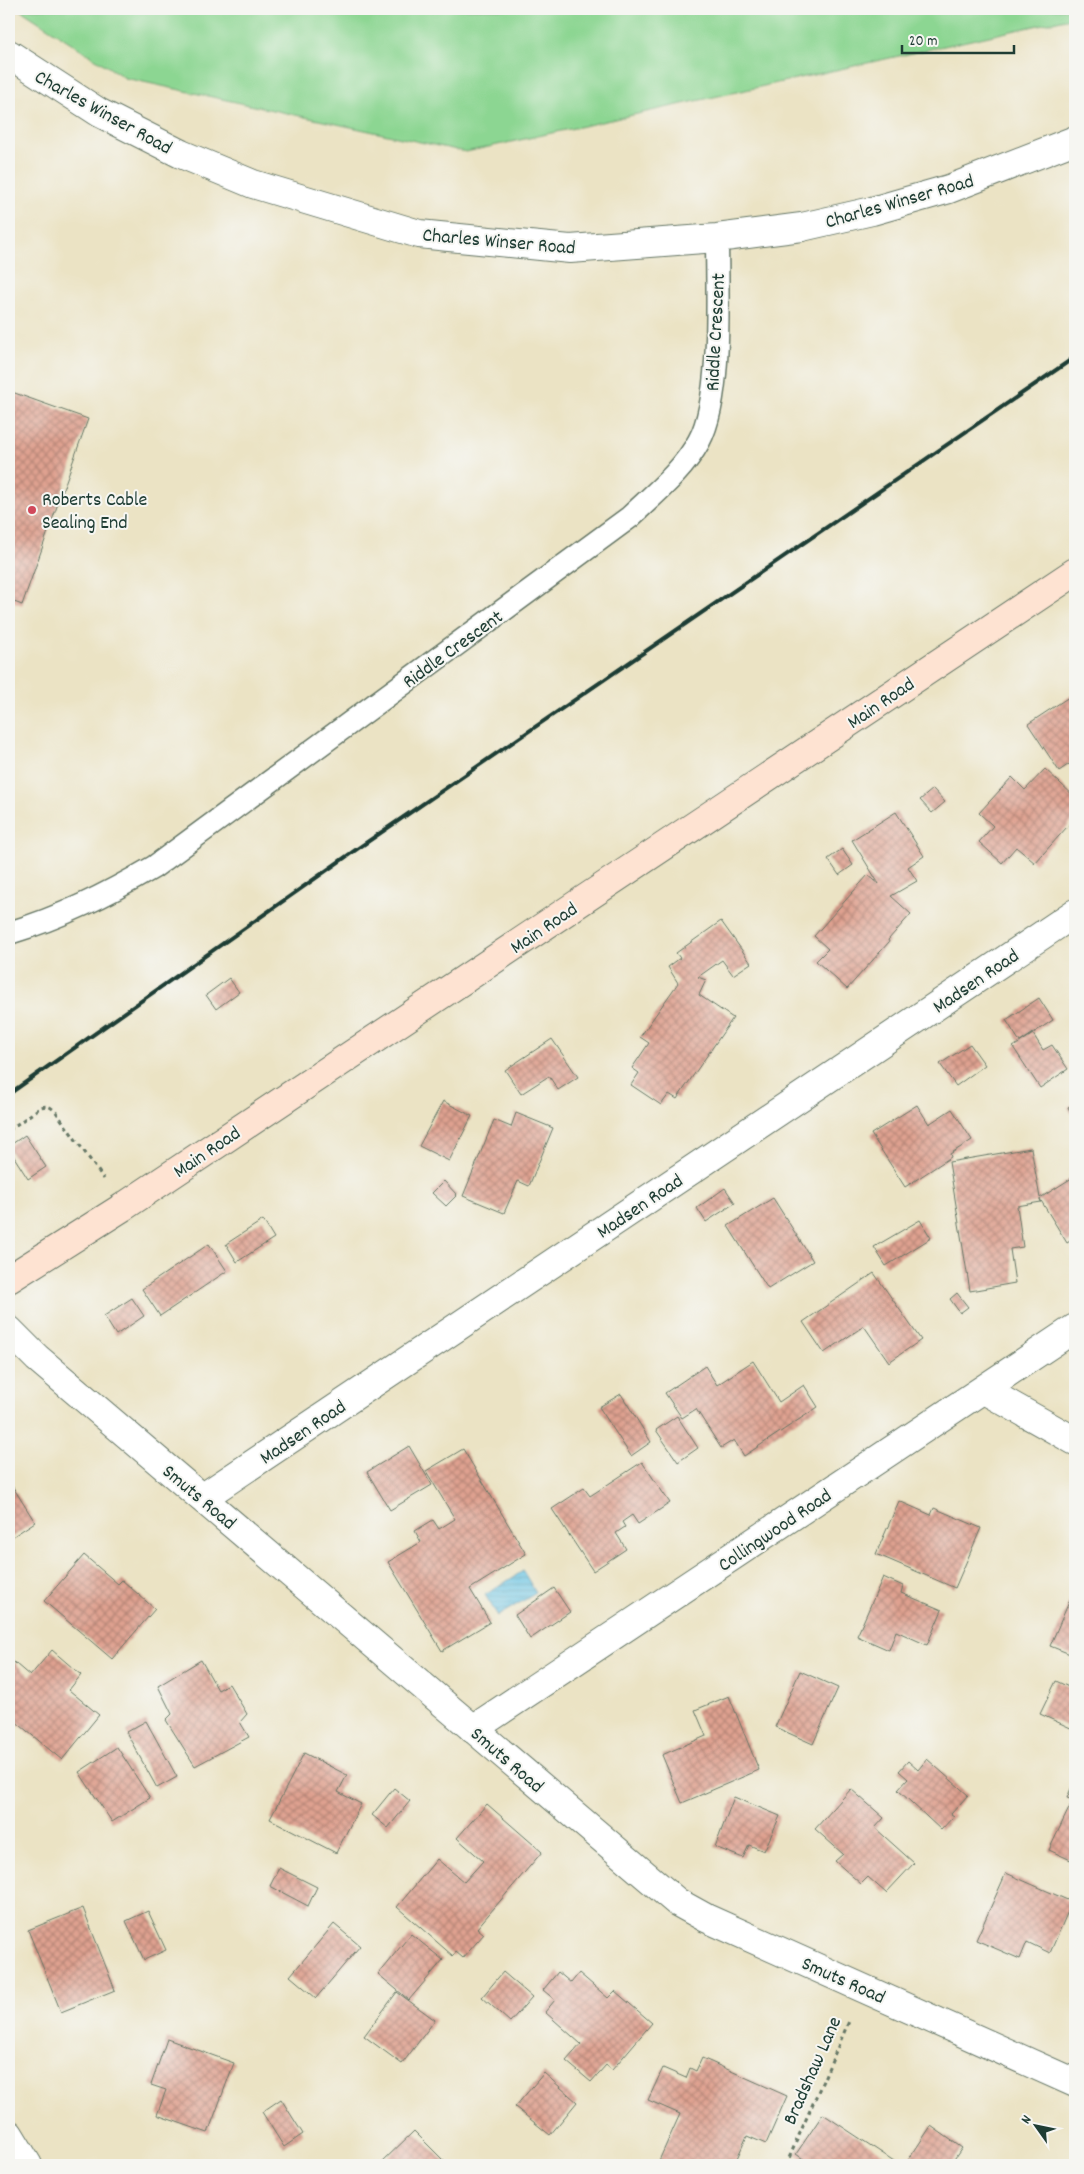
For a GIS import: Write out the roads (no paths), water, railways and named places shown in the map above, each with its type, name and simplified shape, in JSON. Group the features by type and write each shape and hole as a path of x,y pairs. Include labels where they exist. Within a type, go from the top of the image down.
{"main road":[{"name":"Main Road","path":"9,1279 123,1206 1075,572"}],"street":[{"name":"Charles Winser Road","path":"9,54 100,113 181,154 253,184 419,234 570,249 718,238 802,227 872,211 950,188 1075,140"},
{"name":"Madsen Road","path":"202,1498 1075,913"},
{"name":"Collingwood Road","path":"473,1729 1075,1328"},
{"name":"Smuts Road","path":"9,1330 37,1358 654,1885 677,1902 706,1918 864,1987 1075,2083"},
{"path":"984,1390 1075,1441"},
{"path":"9,2134 28,2165"}],"lane":[{"name":"Riddle Crescent","path":"9,933 47,922 105,896 154,867 630,517 679,470 700,441 710,406 715,354 718,238"}],"water":[{"path":"523,1571 536,1593 498,1616 485,1595"}],"railway":[{"path":"9,1094 357,849 1075,357"}],"place":[{"name":"Roberts Cable Sealing End","path":"32,510"}]}
